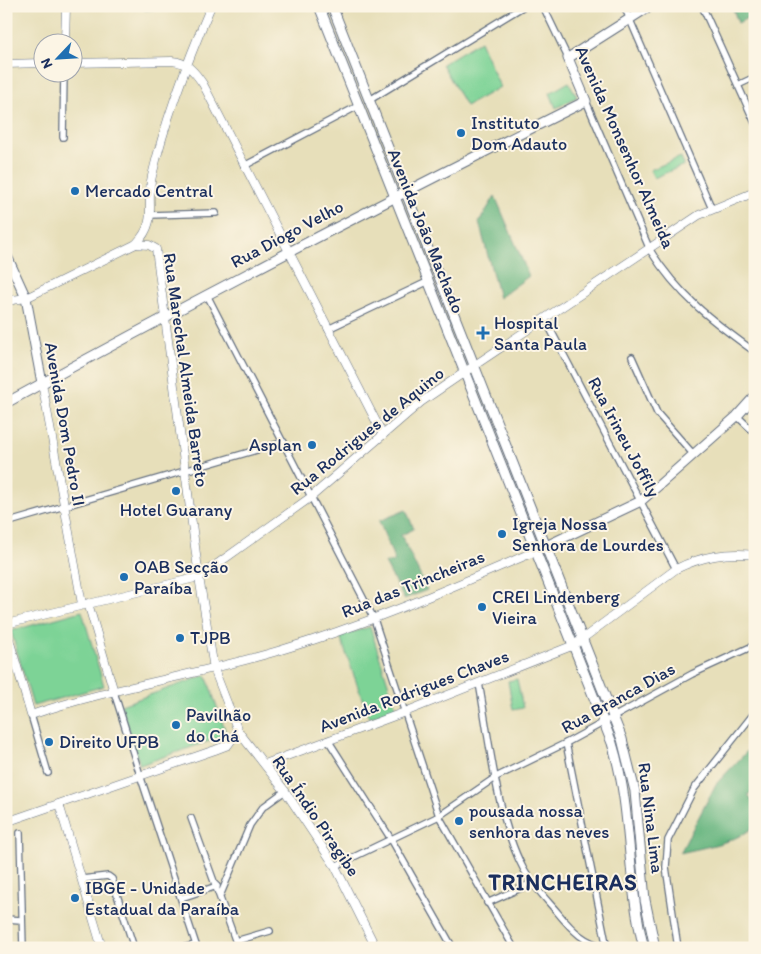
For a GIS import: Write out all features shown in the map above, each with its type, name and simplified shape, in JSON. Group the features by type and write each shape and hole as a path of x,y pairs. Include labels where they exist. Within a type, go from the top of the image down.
{"main road":[{"name":"Avenida João Machado","path":"319,6 574,645"},
{"name":"Avenida João Machado","path":"332,6 475,365 508,454 583,639"},
{"path":"568,58 650,6"},
{"name":"Avenida Monsenhor Almeida","path":"568,58 586,101"},
{"name":"Rua Diogo Velho","path":"6,403 166,316 395,196 586,101"},
{"name":"Avenida Dom Pedro II","path":"6,254 26,298 42,384"},
{"name":"Rua das Trincheiras","path":"536,551 641,500 737,416 755,396"},
{"name":"Rua Nina Lima","path":"583,639 622,739 635,791 645,900 655,948"},
{"name":"Rua Nina Lima","path":"574,645 604,722 624,788 634,895 644,948"}],"street":[{"path":"65,32 66,6"},
{"name":"Rua Marechal Almeida Barreto","path":"136,244 150,224 148,196 156,156 186,65 211,6"},
{"path":"368,100 524,6"},
{"name":"Avenida Monsenhor Almeida","path":"543,6 568,58"},
{"path":"624,6 712,209"},
{"path":"702,6 755,123"},
{"path":"82,62 153,60 178,62 186,65 203,84 383,435"},
{"path":"6,64 32,63"},
{"path":"738,85 755,77"},
{"path":"63,138 64,82"},
{"name":"Avenida Monsenhor Almeida","path":"586,101 650,250 663,270 699,310 755,352"},
{"path":"244,166 358,106"},
{"name":"Rua Rodrigues de Aquino","path":"7,629 19,621 199,576 311,497 421,402 650,250 699,215 755,192"},
{"path":"150,215 216,213"},
{"path":"6,301 26,298 136,244"},
{"name":"Rua Marechal Almeida Barreto","path":"136,244 149,245 156,249 199,576 214,669 238,731"},
{"path":"328,329 429,281"},
{"path":"207,295 374,619 439,816 514,948"},
{"name":"Rua Irineu Joffily","path":"545,319 676,569"},
{"path":"632,358 657,412 694,455"},
{"name":"Avenida Dom Pedro II","path":"42,384 64,506 85,603 114,692"},
{"path":"737,416 755,433"},
{"path":"6,524 284,442"},
{"name":"Rua das Trincheiras","path":"31,715 63,704 214,669 326,636 374,619 536,551"},
{"path":"583,639 676,569 713,555 735,553 755,556"},
{"path":"7,629 48,773"},
{"name":"Avenida Rodrigues Chaves","path":"264,764 405,712 574,645 583,639"},
{"name":"Rua Branca Dias","path":"335,866 439,816 496,778 566,743 692,674 755,645"},
{"path":"479,683 496,778 510,836 532,883 580,936 595,945 607,947 566,743"},
{"path":"114,692 197,946 182,948"},
{"path":"678,948 666,867 668,840 694,789 755,712"},
{"path":"6,822 228,745 238,731"},
{"name":"Rua Índio Piragibe","path":"238,731 285,791 335,866 376,948"},
{"path":"328,740 391,839 453,948"},
{"path":"220,896 250,825 263,807 285,791"},
{"path":"59,804 102,948"},
{"path":"191,818 237,945 270,931"},
{"path":"20,834 23,948"},
{"path":"82,879 108,876 112,879 134,948"},
{"path":"487,903 532,883"},
{"path":"181,898 217,886"},
{"path":"6,920 22,920"}],"green space":[{"path":"145,6 202,6 145,10"},
{"path":"732,6 755,6 755,14 738,23"},
{"path":"480,41 500,87 466,106 442,64"},
{"path":"569,82 577,97 556,108 550,93"},
{"path":"681,157 684,165 654,178 650,170"},
{"path":"495,196 529,276 499,298 479,222"},
{"path":"406,510 414,529 401,535 427,590 404,599 385,563 395,561 379,521"},
{"path":"82,611 104,686 33,706 11,631"},
{"path":"370,627 396,708 369,718 340,636"},
{"path":"206,675 225,730 221,737 140,765 121,705"},
{"path":"517,679 523,708 513,710 508,681"},
{"path":"755,743 755,789 748,795 755,805 755,826 738,837 680,853 716,784"}],"place":[{"name":"Instituto Dom Adauto","path":"461,133"},
{"name":"Mercado Central","path":"75,191"},
{"name":"Hospital Santa Paula","path":"483,333"},
{"name":"Asplan","path":"312,445"},
{"name":"Hotel Guarany","path":"176,491"},
{"name":"Igreja Nossa Senhora de Lourdes","path":"502,534"},
{"name":"OAB Secção Paraíba","path":"124,577"},
{"name":"CREI Lindenberg Vieira","path":"482,607"},
{"name":"TJPB","path":"180,638"},
{"name":"Pavilhão do Chá","path":"176,725"},
{"name":"Direito UFPB","path":"49,742"},
{"name":"pousada nossa senhora das neves","path":"459,821"},
{"name":"IBGE - Unidade Estadual da Paraíba","path":"75,898"}],"district":[{"name":"TRINCHEIRAS","path":"563,882"}]}
